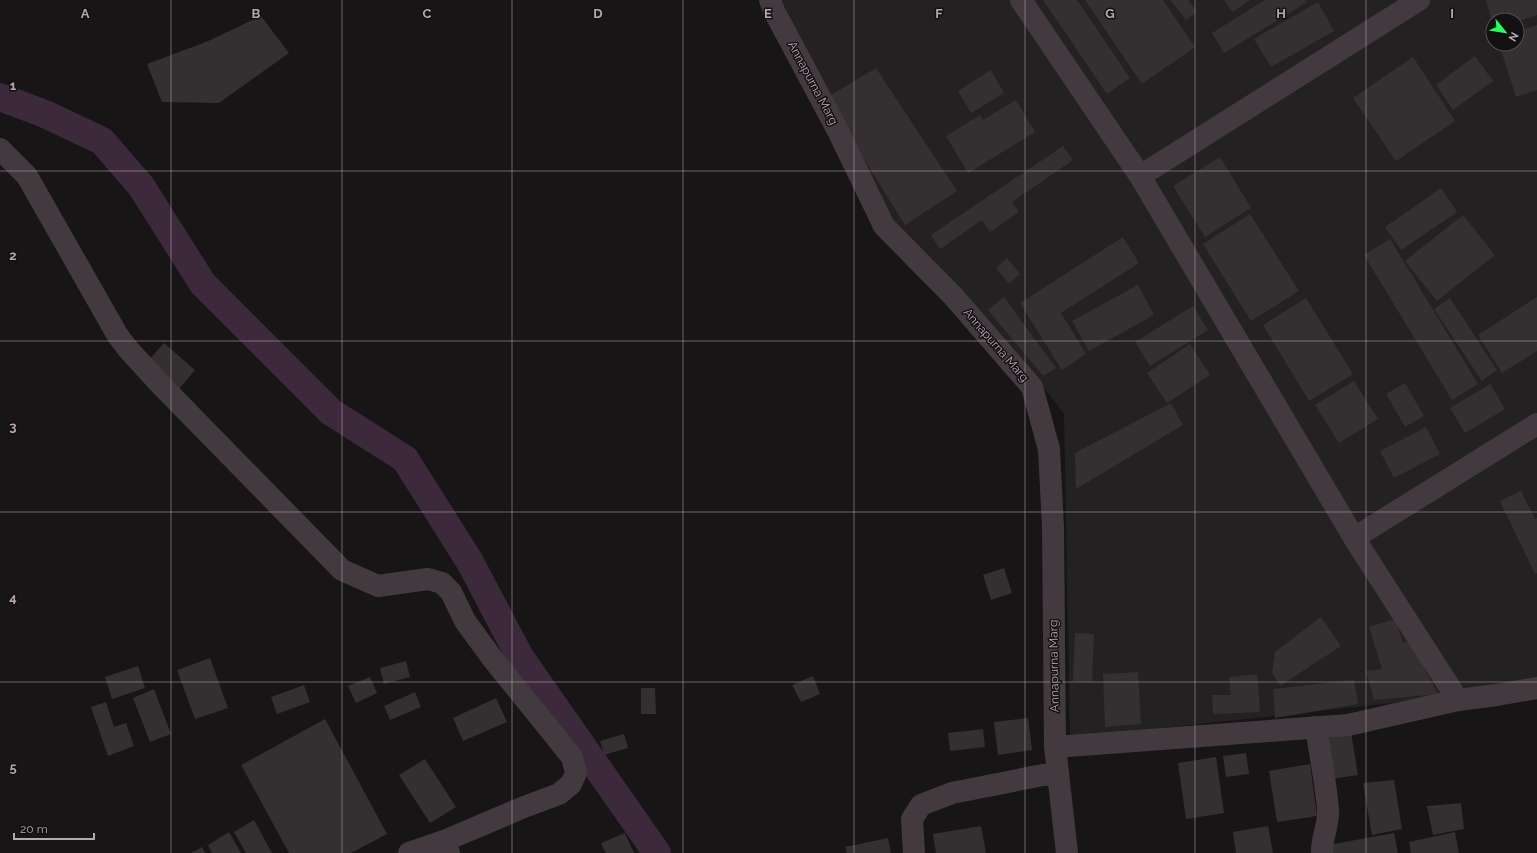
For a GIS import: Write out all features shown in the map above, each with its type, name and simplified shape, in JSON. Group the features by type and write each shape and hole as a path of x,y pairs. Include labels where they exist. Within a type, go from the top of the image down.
{"street":[{"name":"Annapurna Marg","path":"770,0 774,11 838,131 884,226 954,297 1032,387 1049,448 1053,527 1055,747 1067,853"},
{"path":"1021,0 1140,176 1354,538 1458,700"},
{"path":"1140,176 1419,0"},
{"path":"0,149 26,176 118,336 160,384 342,570 378,586 428,579 442,583 451,592 465,621 492,658 572,757 576,773 571,784 559,794 524,807 446,847 409,853"},
{"path":"1354,538 1537,424"},
{"path":"1055,747 1348,725 1458,700 1497,696 1537,688"},
{"path":"1316,727 1328,811 1322,853"},
{"path":"914,853 912,819 921,805 952,793 1058,772"}],"shaded area":[{"path":"777,0 1537,0 1537,680 1458,696 1070,738 1064,414 1014,349 915,249 882,204"}],"building":[{"path":"1043,0 1077,0 1130,78 1107,94"},
{"path":"1085,0 1163,0 1195,47 1142,84"},
{"path":"1170,0 1188,0 1197,12 1186,20"},
{"path":"1224,0 1250,0 1232,12"},
{"path":"1265,0 1305,0 1307,2 1224,53 1212,33"},
{"path":"1486,0 1537,0 1537,15 1525,19 1525,12 1490,12"},
{"path":"1318,2 1334,31 1271,67 1254,39"},
{"path":"261,16 289,53 219,103 162,102 147,64 206,42"},
{"path":"1537,25 1537,90 1516,97 1502,52 1525,52 1525,29"},
{"path":"1475,56 1493,81 1453,110 1436,85"},
{"path":"1413,57 1455,121 1396,161 1353,98"},
{"path":"876,68 957,191 905,225 826,98"},
{"path":"991,70 1004,93 971,113 958,91"},
{"path":"1016,100 1035,132 968,173 946,136 980,115 983,120"},
{"path":"1063,146 1073,160 1012,202 1019,212 990,232 982,220 940,249 931,235"},
{"path":"1220,157 1251,208 1205,237 1173,186"},
{"path":"1441,188 1457,212 1401,250 1385,227"},
{"path":"1250,214 1299,291 1251,321 1203,244"},
{"path":"1463,215 1495,255 1437,301 1405,261"},
{"path":"1123,237 1139,263 1061,313 1086,354 1062,370 1020,303"},
{"path":"1390,239 1478,384 1452,400 1364,255"},
{"path":"1007,258 1020,274 1009,284 996,268"},
{"path":"1138,285 1154,315 1089,351 1072,321"},
{"path":"1004,297 1056,368 1043,376 988,310"},
{"path":"1537,297 1537,351 1502,373 1478,335"},
{"path":"1306,298 1353,374 1309,401 1263,325"},
{"path":"1450,298 1497,370 1482,381 1434,309"},
{"path":"1193,306 1208,330 1150,366 1135,342"},
{"path":"164,343 195,370 179,389 147,362"},
{"path":"1190,344 1210,375 1167,403 1147,373"},
{"path":"1354,381 1378,419 1339,443 1315,405"},
{"path":"1405,383 1424,416 1405,427 1386,394"},
{"path":"1490,384 1505,409 1465,433 1450,408"},
{"path":"1171,403 1183,425 1076,489 1075,453"},
{"path":"1426,427 1440,454 1394,478 1380,451"},
{"path":"1521,491 1535,519 1537,518 1537,573 1535,574 1500,501"},
{"path":"1004,568 1012,593 991,600 983,575"},
{"path":"1321,617 1341,646 1280,686 1272,673 1275,652"},
{"path":"1395,619 1403,643 1409,640 1438,694 1374,700 1366,671 1382,669 1369,627"},
{"path":"1075,633 1094,634 1092,682 1073,681"},
{"path":"210,658 228,708 195,719 177,670"},
{"path":"406,661 410,677 384,684 380,668"},
{"path":"138,666 145,688 112,699 105,677"},
{"path":"1138,672 1141,724 1105,727 1103,674"},
{"path":"1257,674 1260,712 1213,714 1212,695 1231,695 1229,677"},
{"path":"813,676 820,694 801,702 792,685"},
{"path":"370,677 377,693 356,703 348,686"},
{"path":"1354,680 1358,704 1275,718 1273,689"},
{"path":"304,685 310,702 277,714 271,697"},
{"path":"641,688 655,688 656,714 641,714"},
{"path":"154,689 171,734 150,742 133,698"},
{"path":"415,692 421,707 390,720 384,706"},
{"path":"496,698 507,722 463,741 453,718"},
{"path":"106,702 114,727 126,723 134,746 108,756 91,707"},
{"path":"1028,718 1032,750 998,755 994,722"},
{"path":"325,719 387,834 351,853 289,853 241,765"},
{"path":"983,729 985,747 950,751 948,733"},
{"path":"1351,732 1358,775 1331,779 1324,736"},
{"path":"624,734 628,748 604,755 600,741"},
{"path":"1246,753 1249,774 1226,777 1223,756"},
{"path":"1216,757 1224,813 1186,819 1178,763"},
{"path":"425,759 456,807 430,823 399,775"},
{"path":"1310,764 1317,816 1277,822 1269,771"},
{"path":"1394,780 1402,829 1372,835 1363,783"},
{"path":"1461,803 1464,829 1433,835 1427,806"},
{"path":"254,820 272,853 246,853 234,832"},
{"path":"981,826 986,853 936,853 933,834"},
{"path":"1268,826 1273,853 1236,853 1233,832"},
{"path":"229,832 241,853 212,853 208,845"},
{"path":"1455,832 1459,853 1411,853 1409,842"},
{"path":"625,833 634,853 606,853 601,843"},
{"path":"1394,833 1398,853 1329,853 1328,845"},
{"path":"888,838 891,853 847,853 845,847"},
{"path":"202,847 205,853 191,853"}],"waterway":[{"path":"0,97 45,114 102,141 141,186 203,284 331,412 405,459 470,562 520,657 657,853"}]}
